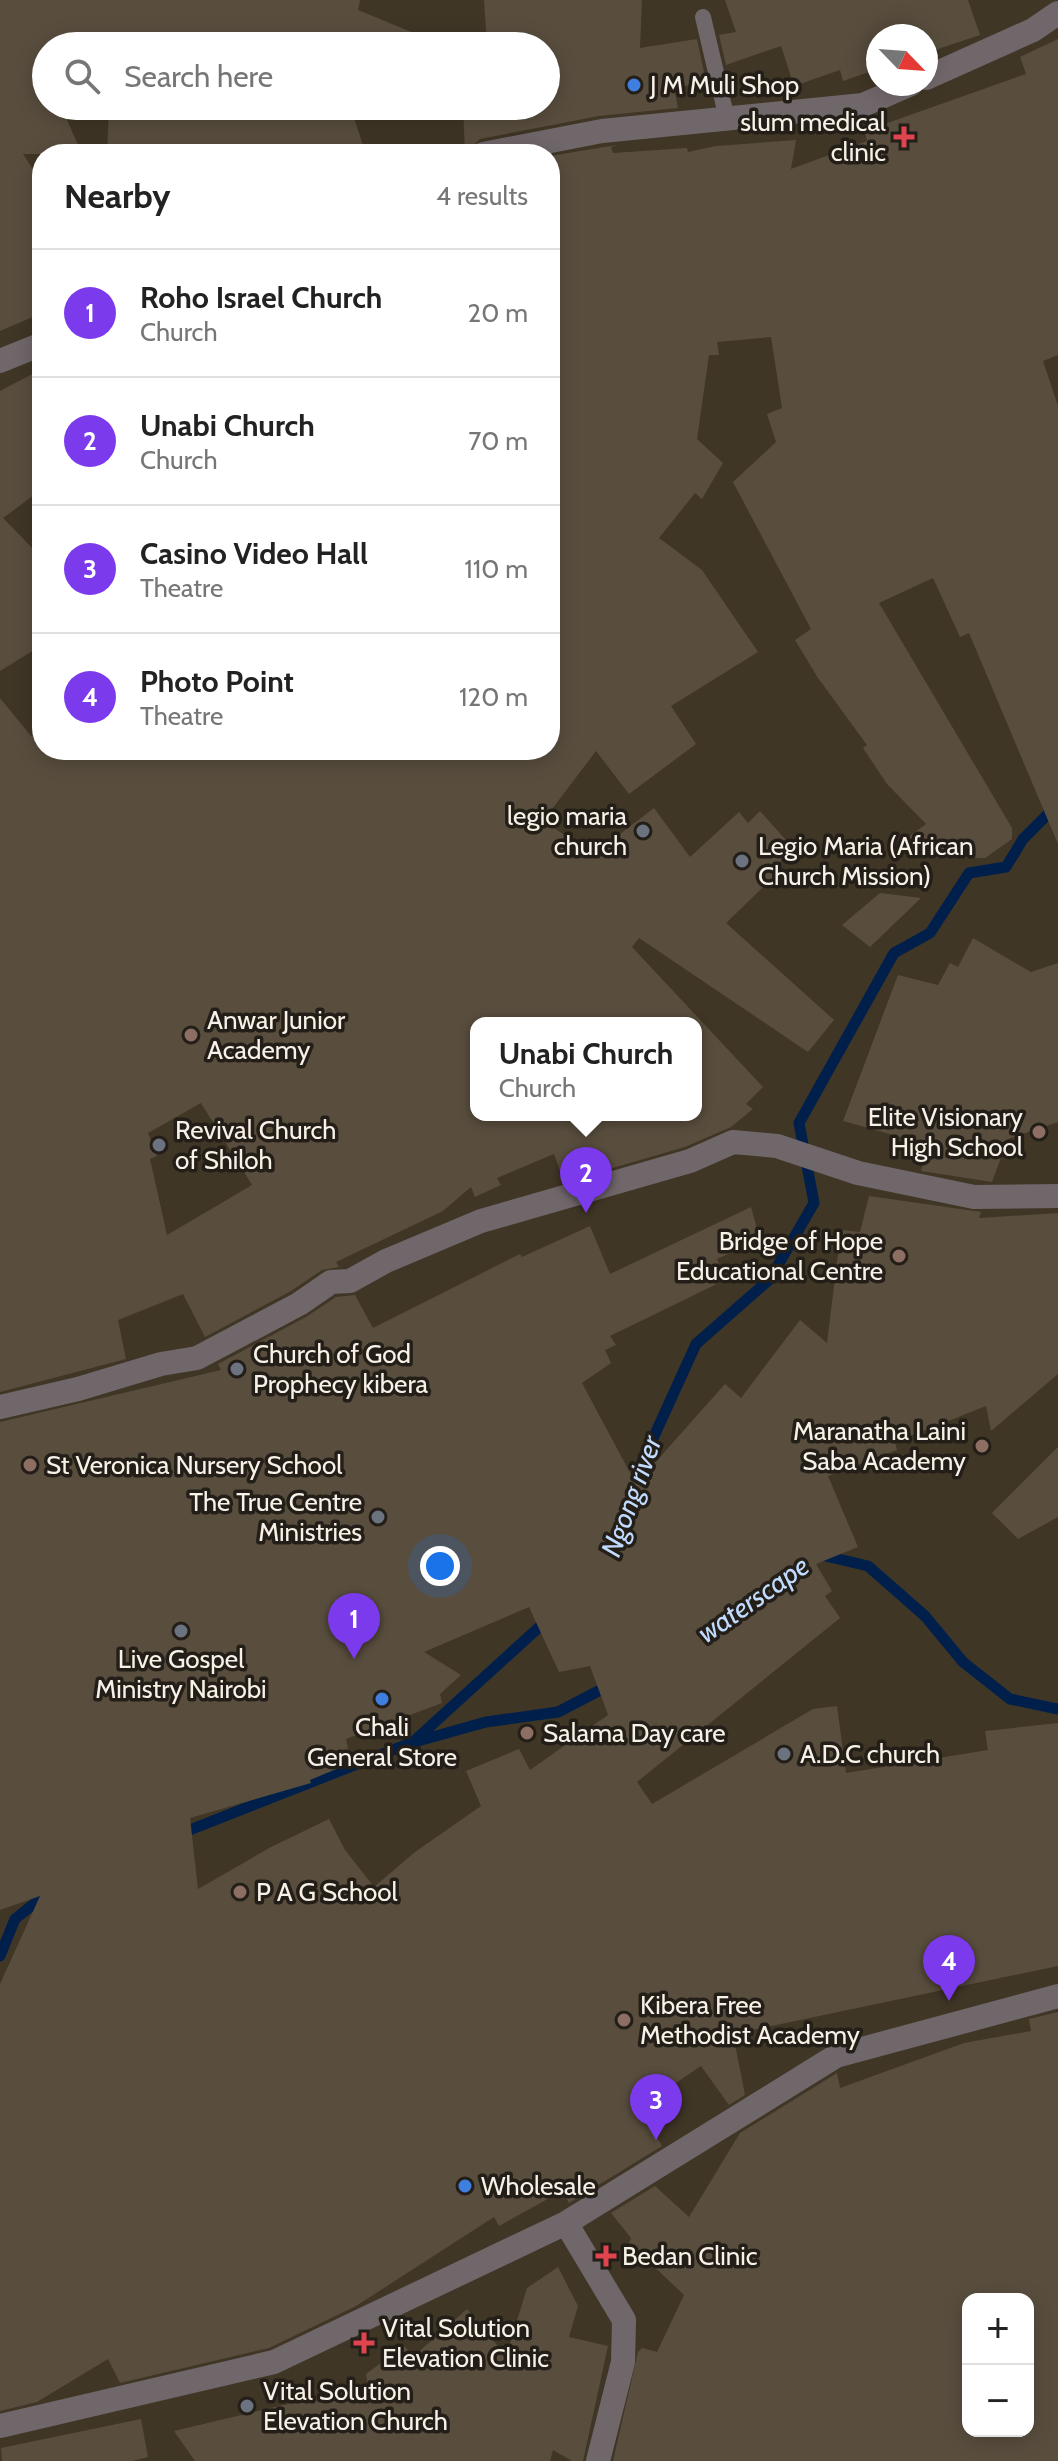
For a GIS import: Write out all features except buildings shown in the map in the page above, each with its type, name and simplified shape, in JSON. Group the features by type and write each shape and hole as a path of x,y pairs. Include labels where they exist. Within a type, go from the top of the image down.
{"street":[{"path":"938,73 1033,30 1058,13"},
{"path":"535,144 602,131 863,105 884,96"},
{"path":"0,361 32,348"},
{"path":"0,1407 78,1389 161,1364 197,1358 299,1304 331,1282 350,1281 386,1261 522,1207 690,1161 733,1142 777,1146 858,1173 974,1197 1058,1196"},
{"path":"0,2426 274,2362 566,2223 836,2056 1058,1996"},
{"path":"566,2223 624,2320 623,2362 598,2461"}],"lane":[{"path":"703,17 727,119"}],"waterway":[{"name":"Ngong river","path":"630,1489 696,1344 770,1279 814,1203 799,1123 894,953 930,933 969,873 1006,867 1023,839 1058,804"},
{"name":"waterscape","path":"817,1554 868,1566 925,1616 963,1662 1010,1699 1058,1709"},
{"name":"Ngong river","path":"177,1835 413,1742 547,1620"},
{"name":"waterscape","path":"418,1741 486,1722 558,1712 610,1685"},
{"name":"Ngong river","path":"0,1956 15,1919 49,1892"}],"place":[{"name":"J M Muli Shop","path":"634,85"},
{"name":"slum medical clinic","path":"904,137"},
{"name":"legio maria church","path":"643,831"},
{"name":"Legio Maria (African Church Mission)","path":"742,861"},
{"name":"Anwar Junior Academy","path":"191,1035"},
{"name":"Elite Visionary High School","path":"1039,1132"},
{"name":"Revival Church of Shiloh","path":"159,1145"},
{"name":"Unabi Church","path":"586,1213"},
{"name":"Bridge of Hope Educational Centre","path":"899,1256"},
{"name":"Church of God Prophecy kibera","path":"237,1369"},
{"name":"Maranatha Laini Saba Academy","path":"982,1446"},
{"name":"St Veronica Nursery School","path":"30,1465"},
{"name":"The True Centre Ministries","path":"378,1517"},
{"name":"Live Gospel Ministry Nairobi","path":"181,1631"},
{"name":"Roho Israel Church","path":"354,1659"},
{"name":"Chali General Store","path":"382,1699"},
{"name":"Salama Day care","path":"527,1733"},
{"name":"A.D.C church","path":"784,1754"},
{"name":"P A G School","path":"240,1892"},
{"name":"Photo Point","path":"949,2001"},
{"name":"Kibera Free Methodist Academy","path":"624,2020"},
{"name":"Casino Video Hall","path":"656,2140"},
{"name":"Wholesale","path":"465,2186"},
{"name":"Bedan Clinic","path":"606,2256"},
{"name":"Vital Solution Elevation Clinic","path":"364,2343"},
{"name":"Vital Solution Elevation Church","path":"247,2406"}]}
